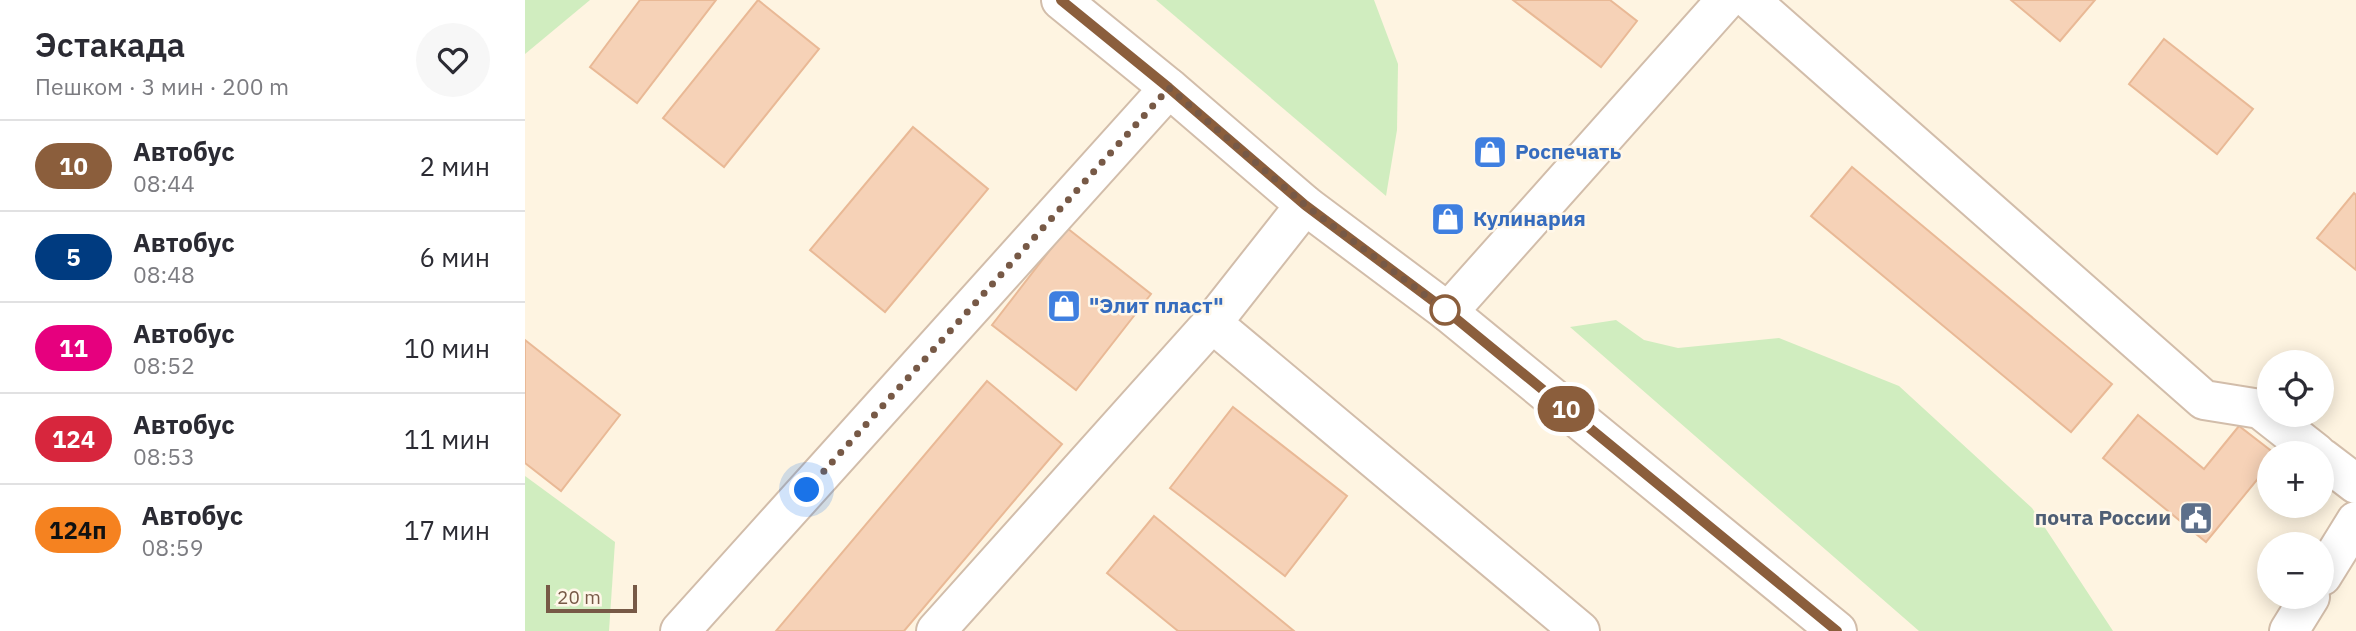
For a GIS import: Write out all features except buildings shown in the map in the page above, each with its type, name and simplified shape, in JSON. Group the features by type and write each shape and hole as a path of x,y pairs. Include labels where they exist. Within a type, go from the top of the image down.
{"street":[{"path":"1061,0 1305,205 1448,312 1837,631"},
{"path":"1448,312 1725,0"},
{"path":"1750,0 2204,400 2260,409 2301,441"},
{"path":"680,631 1169,88"},
{"path":"936,631 1212,323 1305,205"},
{"path":"1212,323 1580,631"},
{"path":"2334,468 2356,485"},
{"path":"2334,557 2356,521"},
{"path":"2289,631 2303,609"}],"green space":[{"path":"525,0 590,0 525,54"},
{"path":"1156,0 1374,0 1398,64 1397,130 1386,196"},
{"path":"1616,320 1644,340 1678,348 1779,338 1899,386 2032,508 2113,631 1919,631 1570,327"},
{"path":"525,476 615,542 609,631 525,631"}],"bus line":[{"name":"10","path":"1061,0 1305,205 1448,312 1837,631"}],"place":[{"name":"Роспечать","path":"1490,152"},
{"name":"Кулинария","path":"1448,219"},
{"name":"\"Элит пласт\"","path":"1064,306"},
{"name":"почта России","path":"2196,518"}],"route":[{"path":"807,490 1169,88 1305,205 1445,310"}]}
